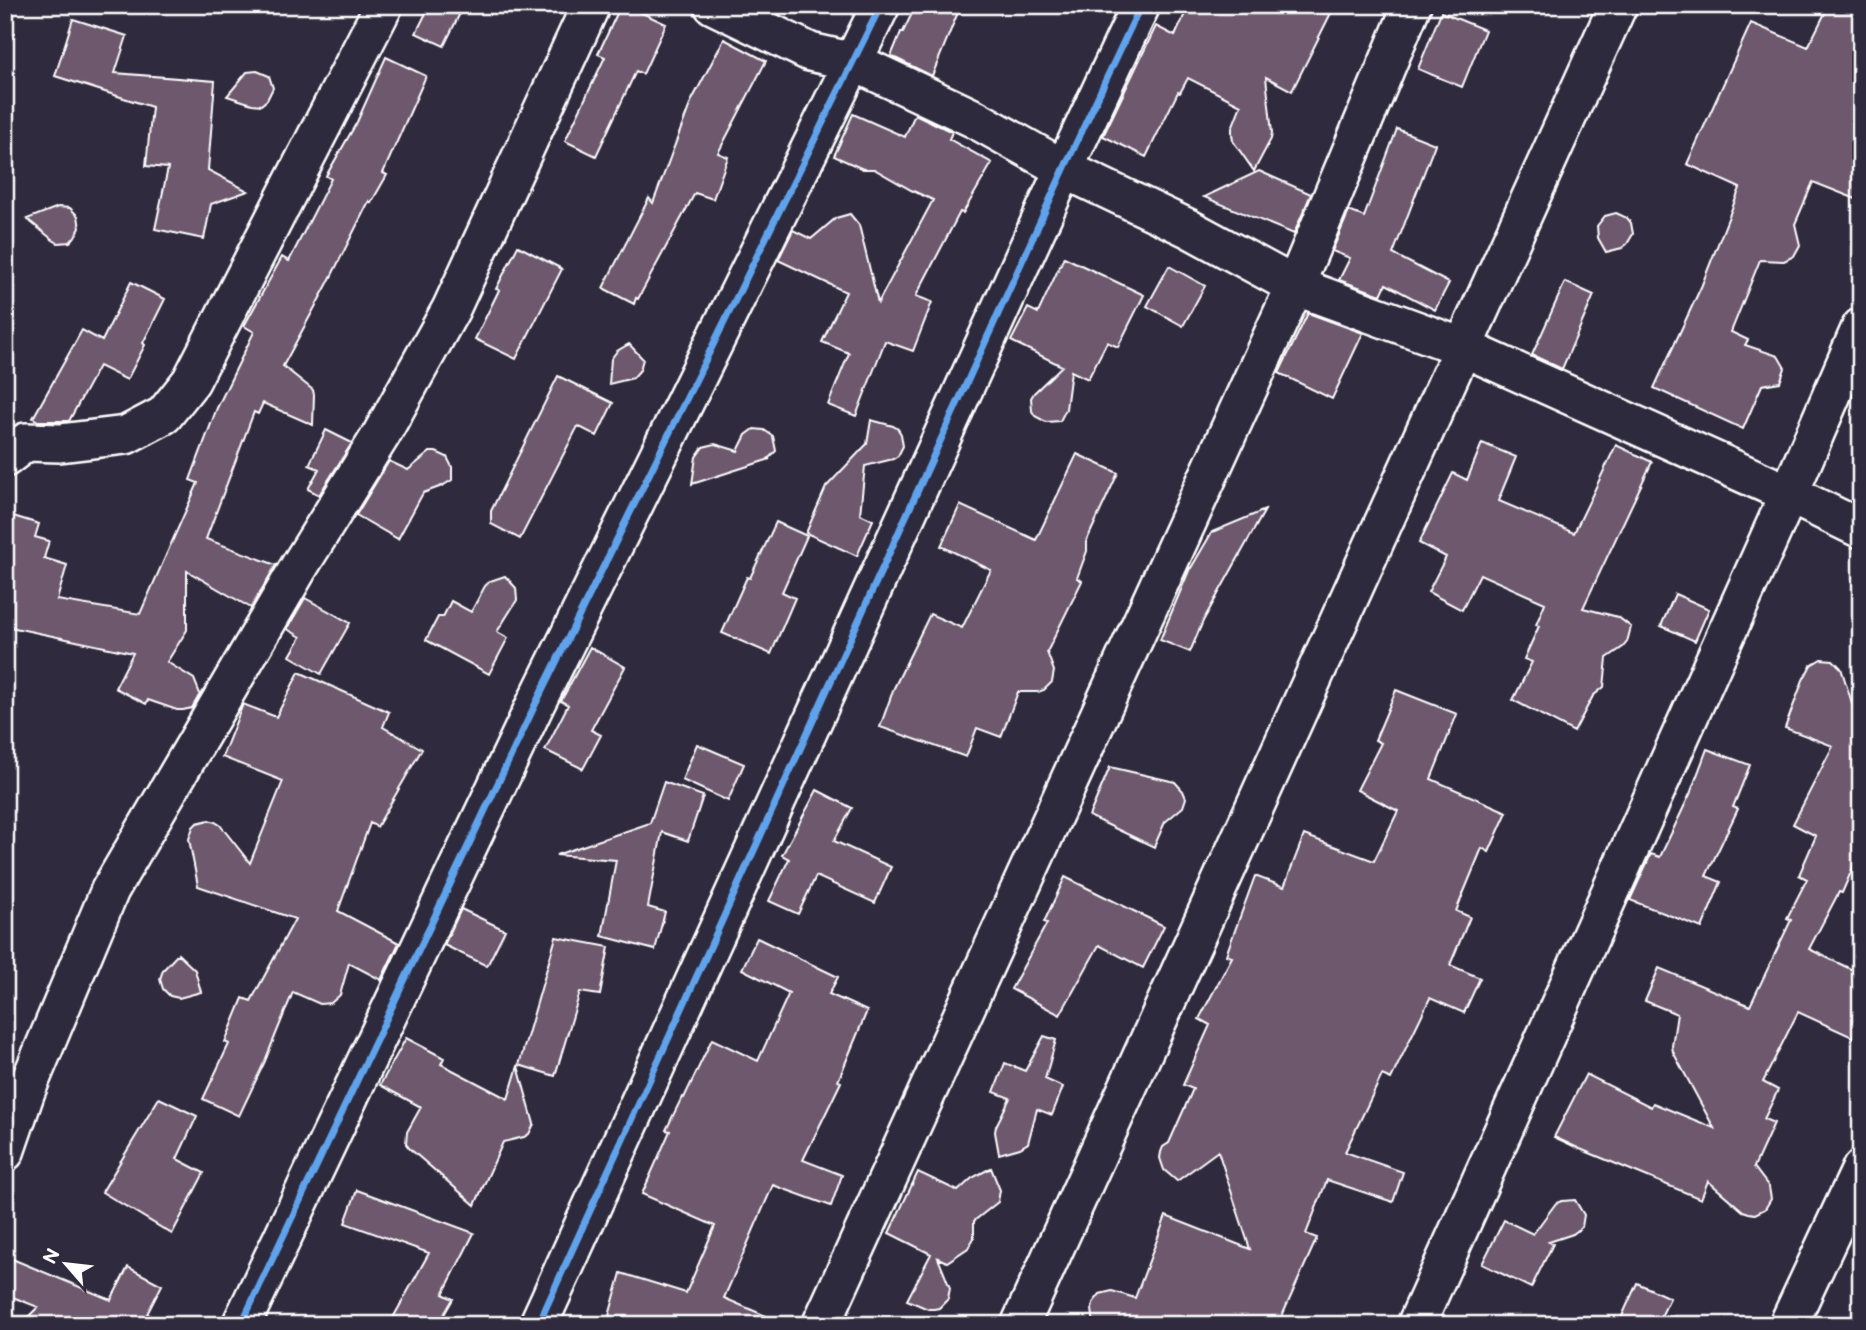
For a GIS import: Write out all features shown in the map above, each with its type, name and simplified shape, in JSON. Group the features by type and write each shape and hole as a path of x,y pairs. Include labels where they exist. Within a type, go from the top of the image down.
{"street":[{"path":"5,458 26,442 60,443 126,435 164,415 191,381 384,5"},
{"path":"5,1152 26,1091 110,890 299,566 381,435 451,309 591,5"},
{"path":"713,5 810,52 855,62 975,119 1064,169 1188,228 1295,286 1462,347 1861,529"},
{"path":"241,1325 529,718 881,5"},
{"path":"538,1325 1141,5"},
{"path":"821,1325 1295,286 1412,5"},
{"path":"1020,1325 1618,5"},
{"path":"1416,1325 1789,494 1861,327"},
{"path":"1788,1325 1861,1169"}],"building":[{"path":"430,5 464,5 444,46 416,33"},
{"path":"621,5 666,24 643,74 636,71 596,156 565,141 605,57 598,54"},
{"path":"916,5 961,5 932,76 891,56"},
{"path":"1189,5 1335,5 1292,91 1266,77 1272,133 1254,171 1233,141 1232,128 1241,105 1188,78 1180,93 1178,92 1146,157 1103,136 1156,26 1175,36"},
{"path":"1829,5 1861,5 1861,201 1813,182 1795,224 1800,245 1794,256 1784,261 1760,260 1731,332 1748,340 1745,345 1778,356 1785,368 1780,382 1762,385 1743,429 1654,388 1701,287 1740,188 1687,164 1751,23 1808,47"},
{"path":"1441,12 1485,30 1462,87 1418,69"},
{"path":"73,19 127,36 115,73 215,81 208,170 248,191 211,204 204,239 155,229 168,168 146,166 152,107 55,76"},
{"path":"724,39 766,61 718,153 728,157 713,199 695,193 634,304 603,288 649,198 653,203 691,102"},
{"path":"386,57 426,76 383,173 387,175 371,203 369,201 283,366 313,390 313,425 263,403 258,414 254,412 206,539 276,565 251,608 187,571 187,630 167,662 194,679 200,694 192,708 183,710 148,700 146,704 115,688 133,653 5,626 5,529 10,515 39,524 35,537 49,541 44,558 67,565 57,600 140,614 198,483 190,480 217,408 254,332 244,326 282,257 289,261 331,179 326,176 357,122"},
{"path":"257,71 269,76 273,88 261,105 227,96 247,72"},
{"path":"853,114 905,137 915,114 952,132 949,139 992,163 963,213 960,212 916,296 932,302 913,351 885,341 856,416 828,405 849,353 822,342 846,292 778,260 793,230 811,239 836,218 850,214 859,225 878,303 933,200 874,169 863,169 834,156"},
{"path":"1397,129 1435,144 1393,254 1449,283 1435,310 1386,284 1381,295 1339,280 1350,258 1332,251 1349,211 1364,217"},
{"path":"1259,171 1311,194 1294,234 1204,197"},
{"path":"58,207 70,208 78,216 80,228 70,242 58,243 27,219"},
{"path":"1616,213 1627,218 1633,234 1622,248 1606,252 1598,238 1597,226 1605,216"},
{"path":"518,246 562,269 516,359 475,339"},
{"path":"1064,257 1144,295 1118,347 1107,342 1088,379 1071,371 1066,409 1060,421 1046,422 1035,416 1031,398 1062,366 1011,341 1028,308 1038,313"},
{"path":"1169,266 1205,286 1183,326 1147,306"},
{"path":"131,282 165,299 127,380 99,366 69,421 38,421 33,418 82,330 102,341"},
{"path":"1565,282 1594,295 1562,369 1532,355"},
{"path":"1308,313 1363,333 1332,399 1279,373"},
{"path":"629,344 643,359 640,370 633,378 609,384 611,359 617,351"},
{"path":"558,376 613,403 597,436 578,426 520,539 491,524 491,511"},
{"path":"871,420 898,429 903,446 898,456 893,459 865,466 860,514 873,520 857,556 806,533 826,487 867,444"},
{"path":"754,429 764,430 773,436 776,451 770,459 692,484 696,457 703,447 715,444 738,451 746,435"},
{"path":"326,430 352,443 319,495 308,489 319,469 309,465"},
{"path":"1482,443 1516,457 1499,501 1574,533 1616,445 1652,462 1583,608 1618,617 1631,627 1627,642 1607,658 1604,687 1593,696 1574,732 1513,700 1532,662 1524,659 1539,626 1536,625 1545,603 1480,574 1462,610 1428,592 1446,557 1419,543 1453,473 1467,480"},
{"path":"430,452 447,457 452,467 452,480 423,493 398,539 356,515 389,461 408,470"},
{"path":"1077,454 1118,473 1087,540 1087,551 1077,578 1082,581 1047,652 1054,671 1052,682 1038,692 1018,692 1001,737 977,728 966,757 880,727 894,688 930,614 962,628 991,570 941,546 960,505 1036,540"},
{"path":"1265,510 1203,621 1190,652 1160,640 1190,568 1212,532"},
{"path":"776,522 807,536 782,592 795,598 771,654 722,633"},
{"path":"505,576 516,588 517,600 497,632 508,638 489,674 426,640 438,617 443,617 451,601 471,612 485,586 490,581"},
{"path":"1675,594 1709,609 1695,641 1661,626"},
{"path":"305,598 350,623 321,674 290,656 301,637 287,629"},
{"path":"590,647 625,667 591,730 601,735 583,769 545,750 568,705 561,701"},
{"path":"1821,659 1833,660 1841,668 1853,706 1861,691 1861,849 1842,893 1839,892 1809,949 1861,974 1861,1041 1798,1012 1763,1082 1778,1090 1764,1119 1774,1123 1754,1167 1769,1187 1771,1199 1765,1209 1755,1214 1743,1211 1708,1181 1701,1199 1554,1137 1586,1074 1651,1107 1653,1103 1714,1128 1673,1052 1677,1014 1645,1001 1659,968 1750,1006 1791,920 1787,918 1807,879 1799,875 1816,836 1793,824 1833,746 1785,728 1803,680 1811,665"},
{"path":"299,672 389,712 383,727 422,749 377,827 370,823 338,911 399,943 381,980 349,963 340,995 331,1003 320,1004 293,992 239,1116 203,1099 229,1044 225,1042 243,998 251,1001 295,919 198,886 189,839 197,823 209,820 215,822 250,863 283,781 222,757 243,704 276,717"},
{"path":"1396,690 1457,714 1431,779 1507,812 1489,852 1482,848 1456,911 1470,917 1450,965 1480,978 1464,1013 1430,998 1391,1079 1382,1075 1345,1152 1403,1172 1393,1202 1327,1180 1306,1234 1317,1238 1278,1325 1094,1325 1093,1303 1100,1294 1112,1291 1135,1298 1166,1216 1250,1249 1218,1151 1177,1181 1164,1170 1161,1152 1169,1143 1193,1089 1183,1085 1210,1025 1199,1019 1232,957 1226,955 1255,876 1284,887 1304,835 1374,861 1398,811 1357,790 1381,743 1375,740"},
{"path":"697,744 744,764 728,801 682,780"},
{"path":"1707,749 1750,765 1733,807 1738,809 1706,876 1721,882 1702,928 1630,900 1651,854 1660,857 1690,794"},
{"path":"1110,767 1175,782 1183,791 1186,798 1183,807 1165,822 1154,847 1089,816"},
{"path":"664,782 703,796 688,841 662,832 648,907 665,912 655,950 602,936 616,860 556,855 650,823"},
{"path":"817,790 852,808 834,841 891,867 875,903 816,876 798,914 769,901 789,859 782,855"},
{"path":"1065,877 1164,926 1143,968 1099,945 1060,1015 1011,989 1047,923 1044,922"},
{"path":"461,909 505,930 487,966 444,945"},
{"path":"556,937 609,947 600,995 580,992 555,1076 519,1065"},
{"path":"757,938 838,977 829,994 867,1011 838,1081 841,1082 803,1160 842,1175 831,1206 773,1185 724,1298 787,1325 638,1325 609,1316 621,1273 686,1293 715,1226 642,1194 670,1131 666,1130 712,1039 758,1061 789,993 742,969"},
{"path":"178,954 195,970 201,992 179,998 170,996 163,989 160,979 163,970"},
{"path":"1044,1036 1056,1040 1045,1079 1063,1087 1052,1115 1037,1109 1028,1143 999,1154 996,1126 1010,1098 994,1092 1005,1063 1025,1071"},
{"path":"406,1038 444,1058 441,1064 508,1099 518,1066 534,1124 529,1134 524,1137 503,1142 475,1205 406,1144 407,1132 421,1107 380,1085"},
{"path":"159,1098 197,1116 177,1159 204,1173 172,1234 102,1192"},
{"path":"991,1168 1000,1190 998,1202 974,1221 974,1238 968,1248 947,1262 938,1258 950,1288 948,1299 934,1309 907,1300 931,1254 889,1233 918,1172 958,1191 972,1178"},
{"path":"357,1190 474,1233 443,1294 453,1299 438,1325 389,1325 429,1253 345,1223"},
{"path":"1575,1200 1584,1215 1582,1227 1573,1234 1549,1242 1553,1244 1531,1288 1482,1264 1504,1220 1533,1234 1556,1203"},
{"path":"5,1256 111,1300 128,1267 162,1285 147,1314 169,1325 20,1325 38,1307 5,1294"},
{"path":"1637,1283 1670,1298 1657,1325 1618,1325"}],"cycle path":[{"path":"241,1325 535,705 881,5"},
{"path":"538,1325 1141,5"}]}
